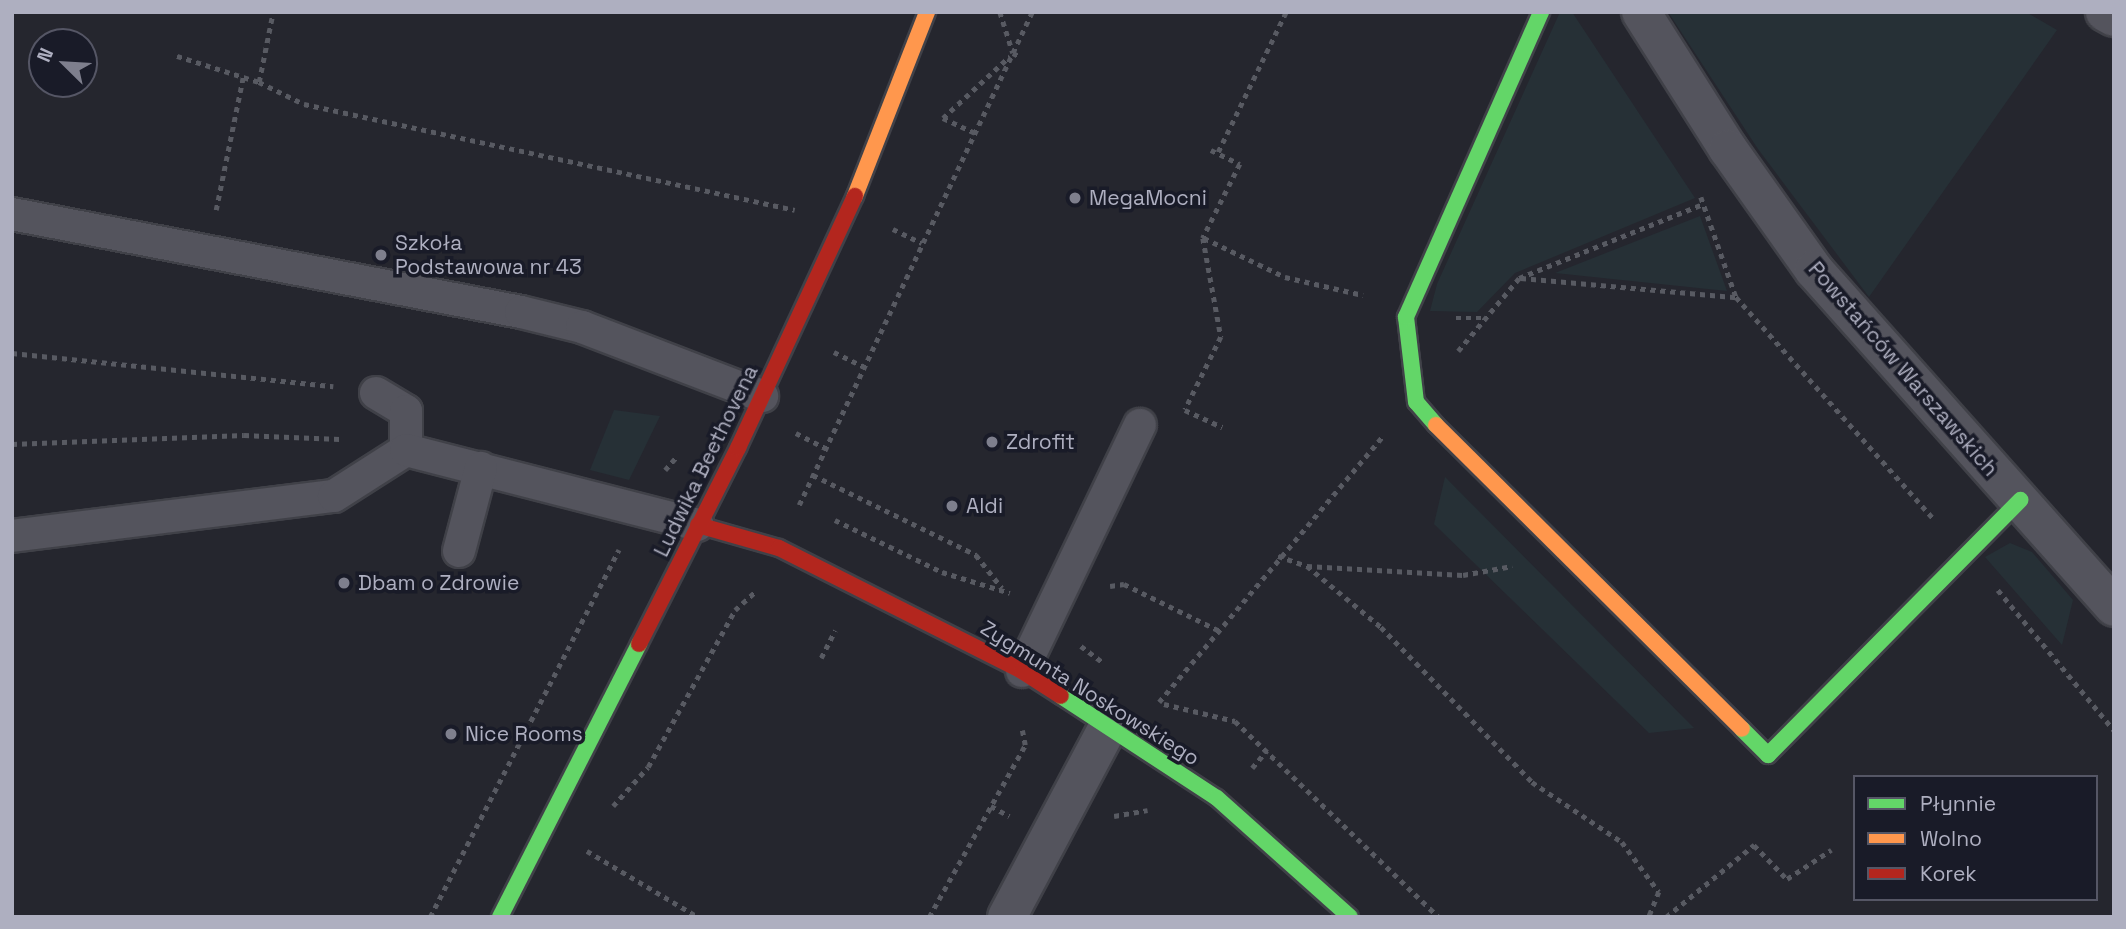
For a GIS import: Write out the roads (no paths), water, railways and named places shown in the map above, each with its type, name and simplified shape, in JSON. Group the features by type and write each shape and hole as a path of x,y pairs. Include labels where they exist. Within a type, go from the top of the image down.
{"street":[{"name":"Ludwika Beethovena","path":"500,917 762,396 848,213 927,12"},
{"path":"1541,12 1409,306 1406,344 1416,402 1768,755 2020,500"},
{"name":"Powstańców Warszawskich","path":"1641,12 1728,149 1814,270 2114,607"},
{"path":"2105,12 2114,17"},
{"name":"Zygmunta Noskowskiego","path":"698,526 779,548 1022,671 1109,725 1217,798 1350,917"},
{"path":"1007,917 1109,725"}],"lane":[{"path":"12,214 582,327 762,396"},
{"path":"376,393 406,411 406,450"},
{"path":"1022,671 1140,425"},
{"path":"12,536 334,496 406,450 698,526"},
{"path":"459,551 481,468"}],"place":[{"name":"MegaMocni","path":"1075,198"},
{"name":"Szkoła Podstawowa nr 43","path":"381,255"},
{"name":"Zdrofit","path":"992,442"},
{"name":"Aldi","path":"952,506"},
{"name":"Dbam o Zdrowie","path":"344,583"},
{"name":"Nice Rooms","path":"451,734"}]}
